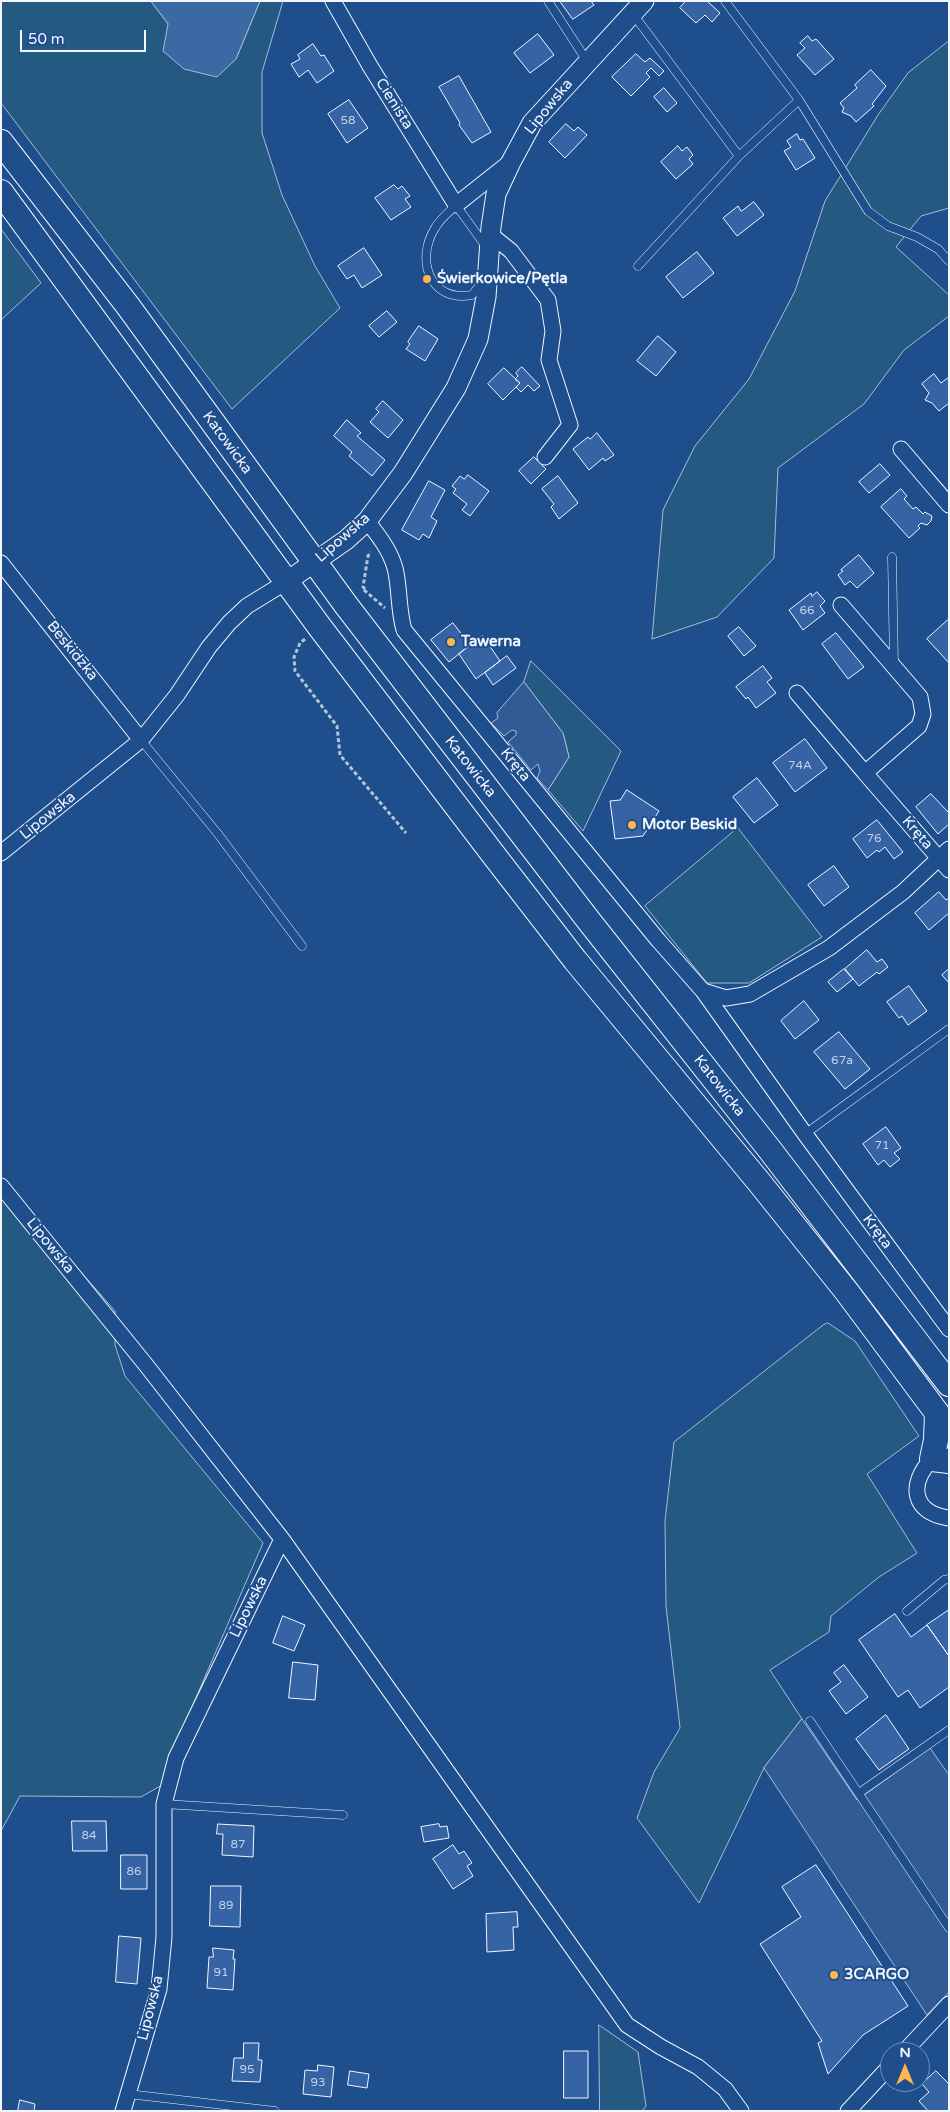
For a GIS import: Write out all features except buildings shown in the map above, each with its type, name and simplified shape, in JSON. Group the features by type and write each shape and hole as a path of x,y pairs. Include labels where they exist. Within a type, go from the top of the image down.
{"main road":[{"name":"Katowicka","path":"1,142 128,306 314,563 583,913 770,1150 949,1384"},
{"name":"Katowicka","path":"1,192 286,582 496,858 575,960 759,1182 846,1292 943,1421"},
{"path":"941,1460 936,1440 943,1421"}],"street":[{"name":"Cienista","path":"333,1 370,66 456,205"},
{"name":"Lipowska","path":"1,853 141,740 177,695 209,647 229,623 247,606 314,563 367,520 403,473 451,397 478,340 486,297 496,194 510,162 532,122 639,8"},
{"path":"456,205 510,162"},
{"path":"490,243 511,251 548,300 553,331 549,360 570,425 545,457"},
{"path":"901,449 949,505"},
{"name":"Kręta","path":"367,520 388,552 394,567 398,581 399,612 404,630 658,940 703,991 805,1134 949,1329"},
{"name":"Beskidzka","path":"1,563 141,740"},
{"path":"841,605 920,697 923,714 919,726 864,773"},
{"name":"Kręta","path":"797,693 864,773 944,853 949,870"},
{"name":"Kręta","path":"703,991 726,998 750,994 829,948 903,892 944,853"},
{"name":"Lipowska","path":"1,1186 282,1539 176,1758 164,1804 164,1937 159,1989 123,2111"},
{"path":"941,1460 922,1470 916,1490 919,1501 926,1510 936,1516 949,1518"},
{"path":"282,1539 627,2024 661,2047 698,2067 725,2089 741,2111"},
{"path":"913,2042 949,2004"},
{"path":"848,2111 880,2077"}],"lane":[{"path":"548,1 588,61"},
{"path":"725,1 799,100 868,210 888,226 917,237 938,249 949,261"},
{"path":"639,8 739,156"},
{"path":"638,266 739,156 799,100"},
{"path":"456,205 490,243 480,285 472,295 460,297 434,285 424,260 426,248 435,227 456,205"},
{"path":"892,557 894,667"},
{"path":"141,740 218,834 302,946"},
{"path":"805,1134 949,1029"},
{"path":"907,1611 944,1580 949,1579"},
{"path":"810,1721 949,1928"},
{"path":"859,1793 949,1730"},
{"path":"164,1804 343,1815"},
{"path":"128,2094 275,2111"}],"shaded area":[{"path":"1,1 151,1 168,24 236,59 260,1 283,1 262,72 262,133 282,195 315,266 340,308 232,409 1,103"},
{"path":"151,1 260,1 236,59 217,77 184,69 163,51 168,24"},
{"path":"949,41 949,208 921,216 896,247 949,295 949,316 904,350 864,404 778,468 774,558 717,617 652,639 663,510 695,446 749,379 795,291 825,201 878,115 908,73"},
{"path":"1,229 41,283 1,320"},
{"path":"531,661 621,751 583,831 548,790 569,757 563,733 524,682"},
{"path":"524,682 563,733 569,757 548,790 537,778 540,771 538,764 531,770 508,742 516,735 516,731 512,730 504,736 491,723 498,718 497,713"},
{"path":"738,828 822,937 749,983 707,983 645,906"},
{"path":"1,1181 115,1311 115,1345 125,1376 263,1543 178,1739 162,1785 141,1797 20,1796 1,1831"},
{"path":"828,1323 855,1341 919,1436 867,1474 917,1553 879,1577 831,1616 829,1632 770,1670 802,1719 764,1768 699,1903 637,1818 654,1772 680,1728 666,1606 665,1521 674,1442"},
{"path":"802,1719 857,1800 930,1748 949,1775 949,1992 927,2015 764,1768"},
{"path":"599,2025 638,2052 646,2106 642,2111 600,2111"}],"place":[{"name":"Świerkowice/Pętla","path":"427,279"},
{"name":"Tawerna","path":"451,642"},
{"name":"Motor Beskid","path":"632,825"},
{"name":"3CARGO","path":"834,1975"}]}
